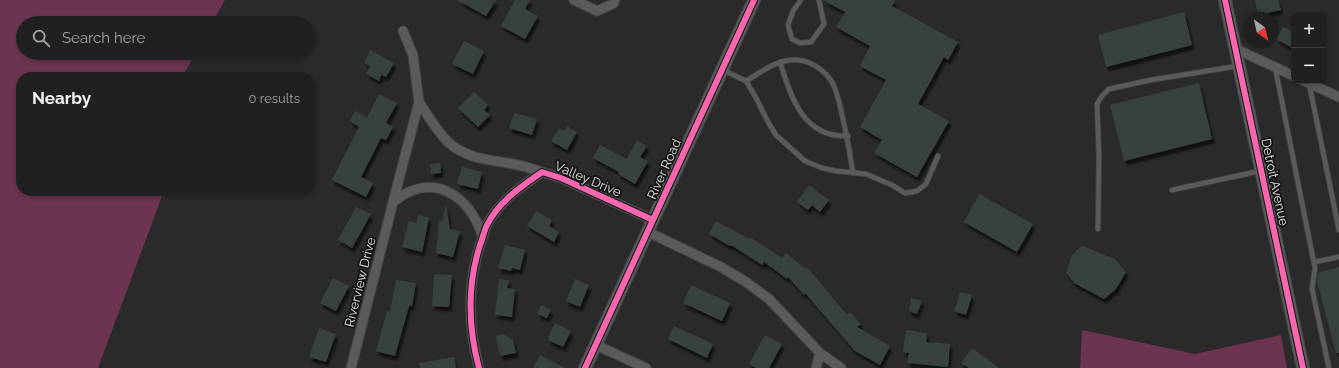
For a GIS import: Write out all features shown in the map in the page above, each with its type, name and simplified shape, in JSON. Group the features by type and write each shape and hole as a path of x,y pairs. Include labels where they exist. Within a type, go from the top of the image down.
{"street":[{"path":"574,0 597,11 613,4 614,0"},
{"name":"River Road","path":"586,368 754,0"},
{"name":"Detroit Avenue","path":"1226,0 1303,368"},
{"name":"Riverview Drive","path":"351,368 419,102 413,55 403,31"},
{"path":"1236,49 1291,75"},
{"path":"1311,84 1339,97"},
{"name":"Valley Drive","path":"419,102 432,122 448,142 470,156 520,165 561,178 650,226 746,282 769,299 820,353 841,368"},
{"name":"Valley Drive","path":"479,368 472,337 470,296 476,260 483,237 487,225 508,197 542,172"},
{"path":"394,202 409,191 421,188 432,188 445,191 452,194 464,203 473,215 483,237"},
{"path":"596,345 646,368"},
{"path":"816,368 820,353"}],"lane":[{"path":"801,0 793,11 788,25 792,39 800,43 811,42 824,24 819,0"},
{"path":"746,81 767,68 780,62 790,60 802,61 813,65 824,73 833,84 836,91 848,136 853,173"},
{"path":"780,62 791,95 804,117 826,134 839,137 848,136"},
{"path":"1098,230 1099,156 1097,104 1102,96 1109,89 1151,80 1239,65"},
{"path":"1275,67 1314,262 1315,268 1312,290 1329,368"},
{"path":"722,69 746,81 776,135 805,161 822,168 866,174 892,185 906,193 917,191 926,184 938,156"},
{"path":"1307,84 1339,230"},
{"path":"1172,190 1262,171"},
{"path":"1314,262 1339,257"}],"shaded area":[{"path":"0,0 225,0 216,16 16,16 16,60 192,60 185,72 16,72 16,196 162,196 98,368 0,368"},
{"path":"1082,330 1195,354 1281,335 1287,368 1080,368"}],"building":[{"path":"457,0 496,0 486,16"},
{"path":"515,0 530,0 525,9 538,16 525,39 501,26"},
{"path":"823,0 895,0 892,6 958,42 948,60 944,57 918,104 949,121 917,177 874,153 882,140 860,127 886,80 860,66 870,46 836,27 845,12"},
{"path":"1255,0 1278,0 1281,10 1272,12 1257,12"},
{"path":"1184,12 1192,45 1106,67 1098,35"},
{"path":"1283,27 1291,31 1291,47 1279,41 1279,34"},
{"path":"464,41 484,51 473,74 452,64"},
{"path":"370,50 394,63 386,77 381,75 379,81 366,74 370,66 364,63"},
{"path":"1199,83 1212,139 1124,161 1110,105"},
{"path":"474,92 488,105 484,110 490,115 478,127 458,108"},
{"path":"379,94 397,103 386,123 393,127 386,140 381,138 361,177 373,183 366,197 332,180 359,127 350,121 355,111 367,117"},
{"path":"514,113 537,119 532,135 509,128"},
{"path":"567,126 577,132 567,150 551,141 559,128 564,131"},
{"path":"637,140 647,146 640,157 648,161 635,184 618,174 619,172 593,158 600,145 627,159"},
{"path":"440,163 441,173 431,174 430,164"},
{"path":"462,167 482,172 478,189 457,184"},
{"path":"809,185 829,200 820,212 812,205 808,210 797,202"},
{"path":"979,194 1033,224 1017,252 964,222"},
{"path":"446,205 450,229 460,231 453,257 436,253 439,220 442,221"},
{"path":"356,207 371,214 352,248 338,240"},
{"path":"536,211 552,220 549,226 559,232 554,242 527,226"},
{"path":"418,215 429,218 422,252 402,247 409,221 416,223"},
{"path":"716,221 749,239 750,237 782,258 786,253 806,269 808,268 847,315 850,312 861,324 857,327 890,346 880,365 855,351 805,293 804,295 788,277 787,279 764,262 762,265 731,245 730,246 709,234"},
{"path":"505,245 525,250 520,270 512,268 511,271 498,268"},
{"path":"1082,246 1115,259 1126,272 1116,289 1104,299 1074,283 1066,272 1072,255"},
{"path":"1339,267 1339,353 1336,353 1317,281 1318,273"},
{"path":"434,274 452,275 449,307 432,306"},
{"path":"333,278 349,286 336,311 320,303"},
{"path":"499,279 509,280 507,288 515,289 512,317 495,315"},
{"path":"575,279 589,285 580,307 566,301"},
{"path":"396,280 416,283 412,306 409,306 395,356 376,351 387,311 390,312"},
{"path":"691,285 730,303 722,321 683,303"},
{"path":"960,292 972,295 966,315 954,311"},
{"path":"911,298 922,301 917,314 909,311"},
{"path":"541,305 551,310 547,318 537,314"},
{"path":"555,323 571,331 563,347 548,340"},
{"path":"674,326 713,344 707,358 668,339"},
{"path":"319,328 336,334 326,362 309,357"},
{"path":"906,330 927,333 926,342 950,344 948,367 907,363 909,353 903,352"},
{"path":"503,334 513,340 516,353 500,356 496,336"},
{"path":"765,335 782,344 769,368 756,368 749,364"},
{"path":"972,348 999,368 969,368 961,363"},
{"path":"540,355 565,368 533,368"},
{"path":"454,357 456,368 420,368 419,363"}],"cycle path":[{"path":"585,368 754,0"},
{"path":"1225,0 1303,368"},
{"path":"479,368 475,353 471,322 470,306 473,276 480,245 487,225 492,216 511,195 542,172 561,178 653,220"}]}
